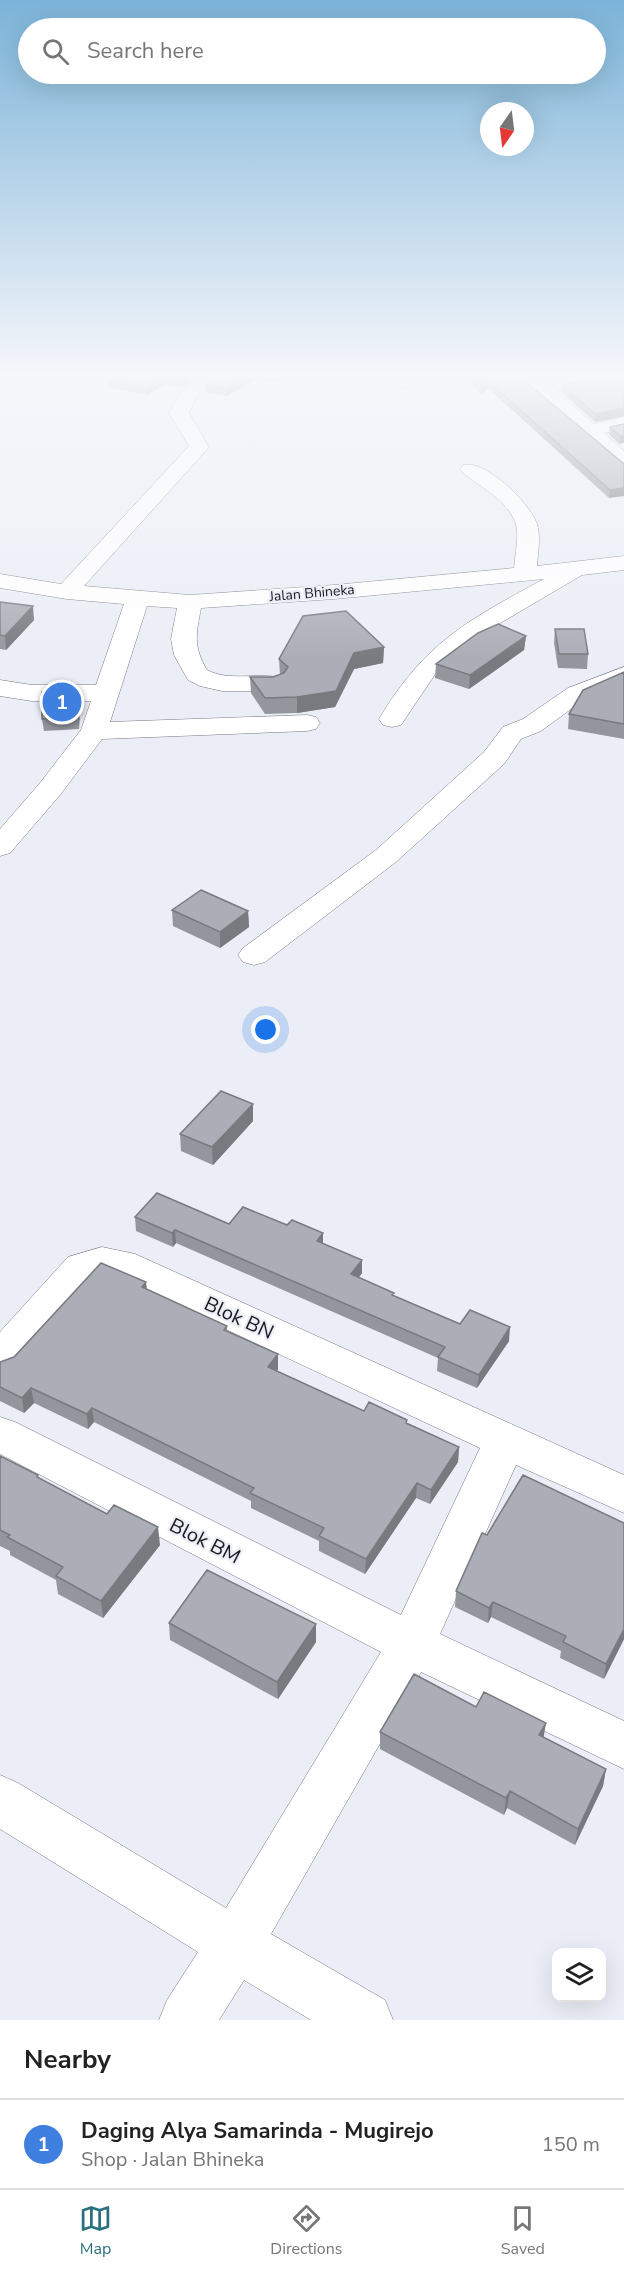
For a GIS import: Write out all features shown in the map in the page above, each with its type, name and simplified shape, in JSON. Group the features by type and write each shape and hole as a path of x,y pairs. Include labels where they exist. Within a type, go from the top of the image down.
{"street":[{"path":"67,592 176,470"},
{"path":"472,470 513,504 525,518 528,528 525,573"},
{"name":"Jalan Bhineka","path":"0,581 67,592 190,602 264,598 624,563"},
{"path":"392,718 412,685 442,653 474,630 579,569"},
{"path":"0,847 51,789 94,731 137,599"},
{"path":"190,602 183,639 186,655 197,675 208,681 222,683 273,683"},
{"path":"254,955 386,855 494,758 512,733 532,724 577,693 624,675"},
{"path":"0,688 32,693 107,693"},
{"path":"94,731 307,723"},
{"name":"Blok BN","path":"0,1359 82,1267 102,1261 121,1264 624,1495"},
{"name":"Blok BM","path":"0,1434 157,1517 411,1645 624,1746"},
{"path":"187,2020 235,1944 411,1645 505,1441"},
{"path":"0,1800 235,1944 365,2020"}],"building":[{"path":"588,470 624,470 624,488 610,490"},
{"path":"0,602 33,606 5,636 0,635"},
{"path":"346,611 384,647 354,653 336,691 297,697 265,698 250,677 273,677 284,673 288,667 279,659 303,616"},
{"path":"498,624 526,636 470,675 436,664 478,633"},
{"path":"555,629 584,629 588,654 559,654"},
{"path":"624,672 624,724 569,714 583,690"},
{"path":"42,692 79,692 78,717 42,719"},
{"path":"201,890 248,911 220,932 172,910"},
{"path":"221,1091 253,1104 212,1147 180,1134"},
{"path":"157,1193 229,1224 243,1207 287,1225 292,1220 323,1233 317,1241 362,1260 351,1274 394,1293 392,1295 460,1324 470,1310 510,1327 479,1375 438,1357 445,1347 175,1230 172,1233 135,1217"},
{"path":"101,1263 146,1282 142,1287 227,1326 224,1330 278,1354 268,1367 364,1411 369,1402 407,1420 406,1423 459,1447 431,1490 417,1483 366,1559 319,1536 324,1528 250,1493 254,1488 92,1408 87,1414 31,1388 22,1398 0,1387 0,1362 14,1357"},
{"path":"0,1456 107,1514 114,1505 158,1527 101,1601 56,1576 63,1567 7,1537 10,1535 0,1530"},
{"path":"523,1475 624,1523 624,1629 606,1664 563,1642 566,1636 493,1602 489,1608 456,1591 482,1533 487,1535"},
{"path":"207,1570 316,1624 277,1682 169,1623"},
{"path":"414,1674 476,1707 484,1692 546,1723 539,1735 606,1769 578,1829 510,1791 506,1798 380,1732"}],"place":[{"name":"Daging Alya Samarinda - Mugirejo","path":"62,702"}]}
